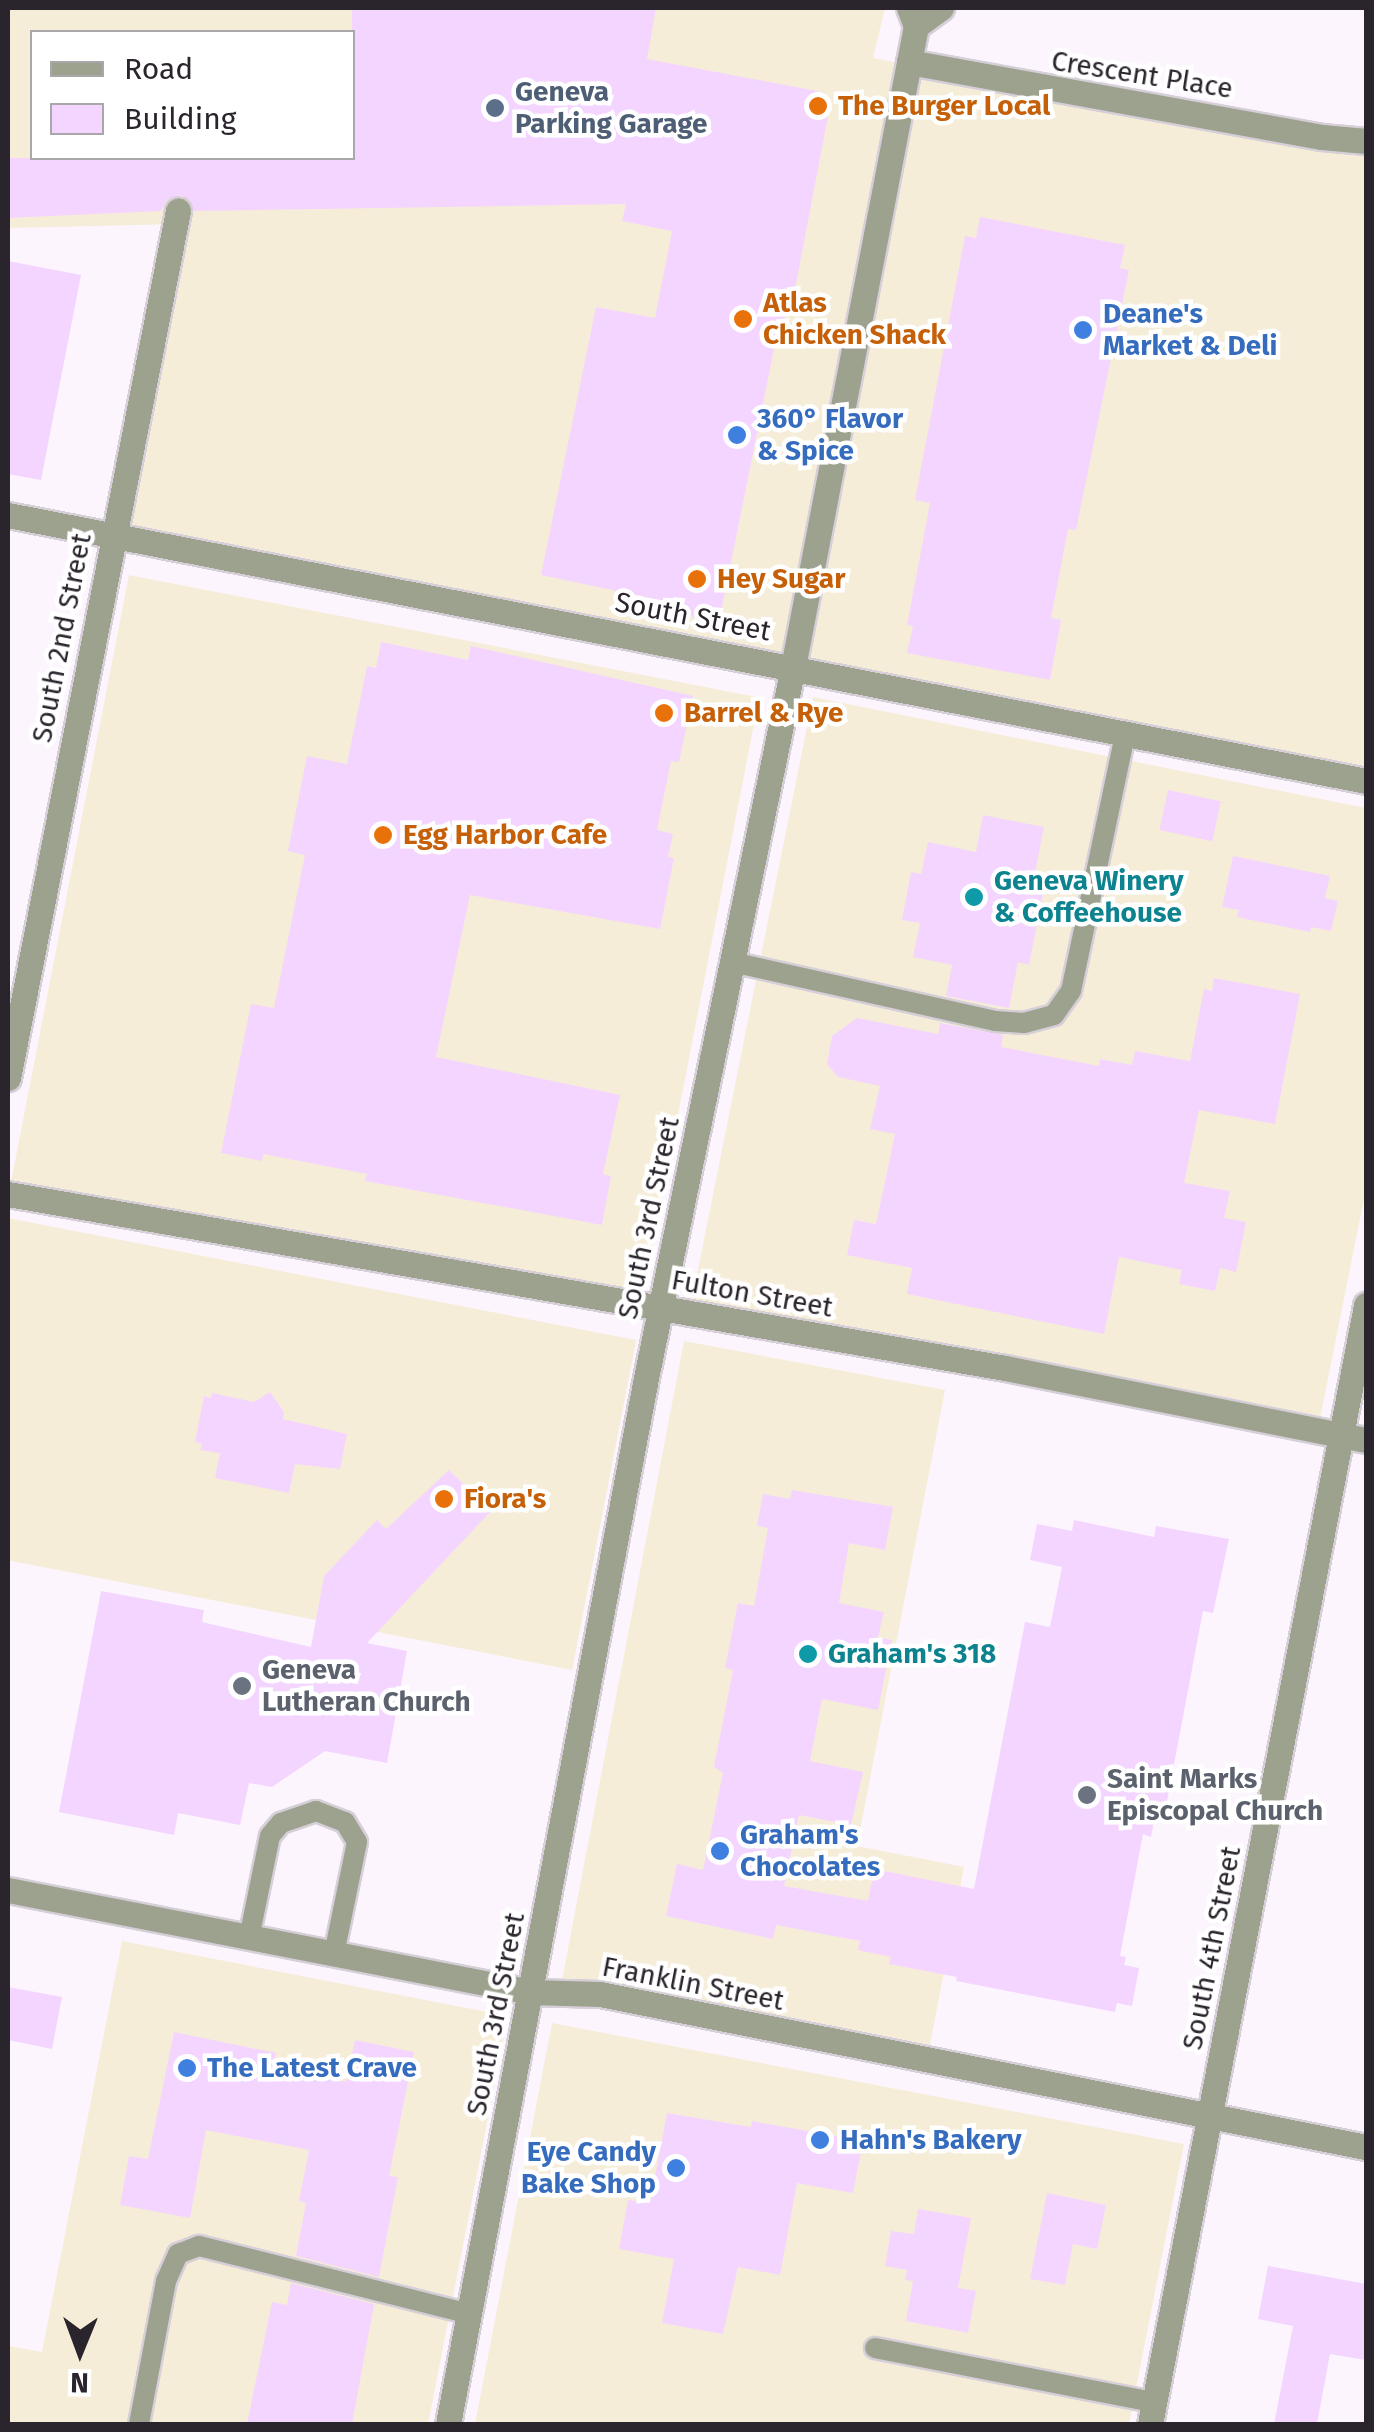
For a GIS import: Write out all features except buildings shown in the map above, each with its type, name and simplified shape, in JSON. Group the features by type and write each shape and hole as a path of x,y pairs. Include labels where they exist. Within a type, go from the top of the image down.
{"street":[{"name":"South 3rd Street","path":"448,2424 661,1310 793,667 909,62 913,16 941,8"},
{"name":"Crescent Place","path":"909,62 1322,138 1366,141"},
{"name":"South 2nd Street","path":"8,1078 178,211"},
{"name":"South Street","path":"8,515 1366,781"},
{"name":"Fulton Street","path":"8,1194 1005,1368 1354,1438"},
{"name":"South 4th Street","path":"1152,2413 1210,2116 1354,1438 1366,1305"},
{"name":"Franklin Street","path":"8,1890 531,1992 600,1994 1366,2146"}],"lane":[{"path":"732,962 995,1021 1024,1023 1054,1015 1071,991 1125,734"},
{"path":"248,1938 270,1836 280,1823 298,1814 316,1812 345,1822 357,1842 334,1954"},
{"path":"139,2424 166,2280 178,2254 199,2246 469,2314"},
{"path":"875,2348 1152,2413"}],"shaded area":[{"path":"8,8 885,8 873,58 1366,155 1366,769 121,529 181,224 8,228"},
{"path":"129,575 759,697 642,1302 11,1180"},
{"path":"813,697 1366,808 1366,1189 1319,1424 692,1299"},
{"path":"8,1218 636,1340 572,1670 8,1560"},
{"path":"684,1341 945,1390 857,1846 964,1867 929,2050 562,1980"},
{"path":"122,1941 508,2016 428,2424 8,2424 8,2346 42,2352"},
{"path":"552,2023 1184,2144 1129,2424 475,2424"}],"place":[{"name":"The Burger Local","path":"818,106"},
{"name":"Geneva Parking Garage","path":"495,108"},
{"name":"Atlas Chicken Shack","path":"743,319"},
{"name":"Deane's Market & Deli","path":"1083,330"},
{"name":"360° Flavor & Spice","path":"737,435"},
{"name":"Hey Sugar","path":"697,579"},
{"name":"Barrel & Rye","path":"664,713"},
{"name":"Egg Harbor Cafe","path":"383,835"},
{"name":"Geneva Winery & Coffeehouse","path":"974,897"},
{"name":"Fiora's","path":"444,1499"},
{"name":"Graham's 318","path":"808,1654"},
{"name":"Geneva Lutheran Church","path":"242,1686"},
{"name":"Saint Marks Episcopal Church","path":"1087,1795"},
{"name":"Graham's Chocolates","path":"720,1851"},
{"name":"The Latest Crave","path":"187,2068"},
{"name":"Hahn's Bakery","path":"820,2140"},
{"name":"Eye Candy Bake Shop","path":"676,2168"}]}
